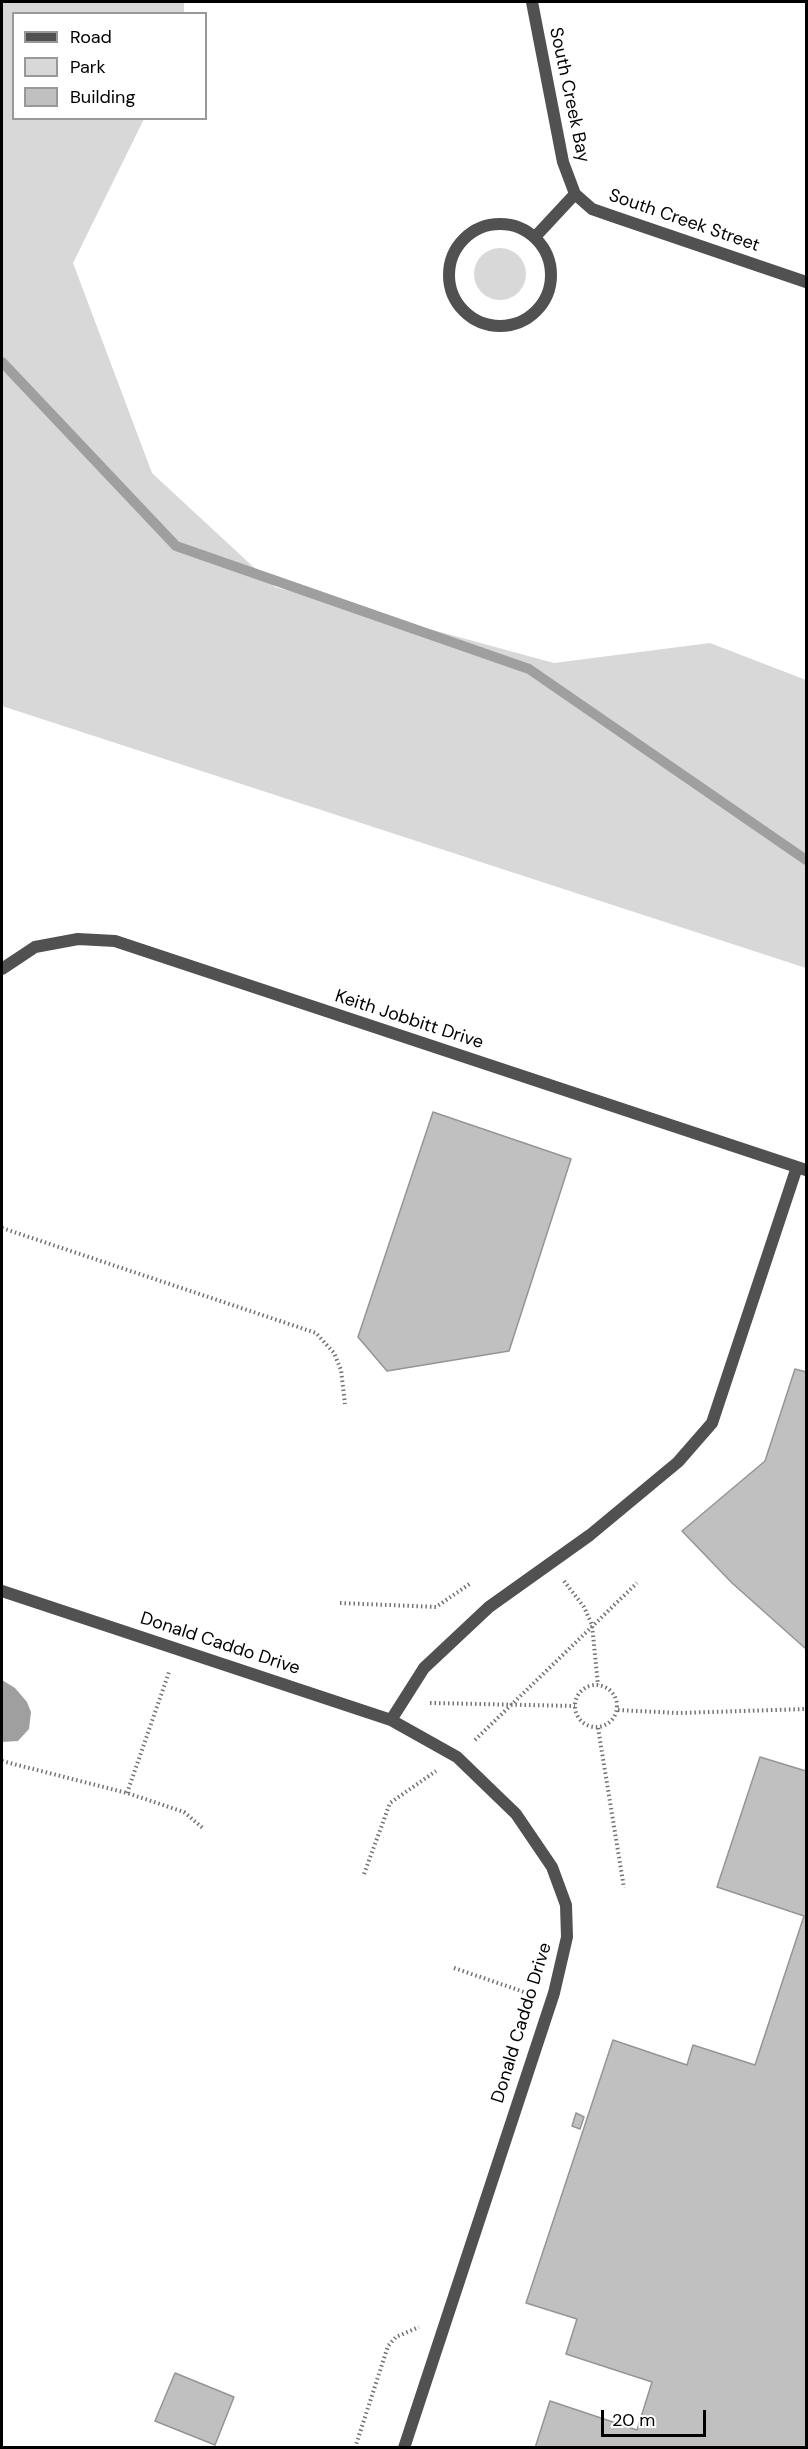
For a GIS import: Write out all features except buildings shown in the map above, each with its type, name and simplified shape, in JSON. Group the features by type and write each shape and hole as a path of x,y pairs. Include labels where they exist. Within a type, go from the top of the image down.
{"street":[{"name":"South Creek Bay","path":"532,2 562,162 575,195"},
{"path":"535,237 575,195"},
{"name":"South Creek Street","path":"575,195 592,209 807,282"},
{"path":"488,225 513,226 535,237 545,250 551,275 545,299 535,313 520,322 504,326 487,324 471,318 459,306 451,291 450,266 460,243 472,232 488,225"},
{"name":"Keith Jobbitt Drive","path":"2,969 35,947 78,939 115,941 802,1169"},
{"path":"391,1720 424,1668 489,1607 590,1535 678,1462 712,1423 802,1169"},
{"name":"Donald Caddo Drive","path":"2,1591 391,1720 457,1757 516,1814 552,1867 566,1905 567,1937 551,2001 404,2448"}],"path":[{"path":"2,1228 316,1334 334,1353 341,1370 345,1404"},
{"path":"550,1563 584,1607 592,1625 598,1685"},
{"path":"340,1603 436,1607 471,1583"},
{"path":"364,1874 390,1803 457,1757 637,1583"},
{"path":"127,1793 177,1649"},
{"path":"598,1685 611,1690 618,1702 618,1710 612,1722 598,1728 585,1725 579,1720 575,1706 579,1693 598,1685"},
{"path":"402,1702 575,1706"},
{"path":"618,1710 678,1713 806,1709"},
{"path":"598,1728 624,1888"},
{"path":"2,1761 127,1793 184,1812 204,1829"},
{"path":"454,1968 551,2001"},
{"path":"355,2448 388,2346 396,2337 447,2315"}],"green space":[{"path":"2,2 184,2 184,12 12,12 12,120 144,120 73,263 152,473 275,587 554,663 710,643 806,680 806,968 2,706"},
{"path":"500,248 514,252 522,260 526,274 522,288 514,296 500,300 486,296 478,288 474,274 478,260 486,252"}],"shaded area":[{"path":"2,1680 15,1688 27,1702 31,1712 29,1729 18,1741 2,1742"}],"waterway":[{"path":"2,362 176,546 529,669 806,860"}]}
